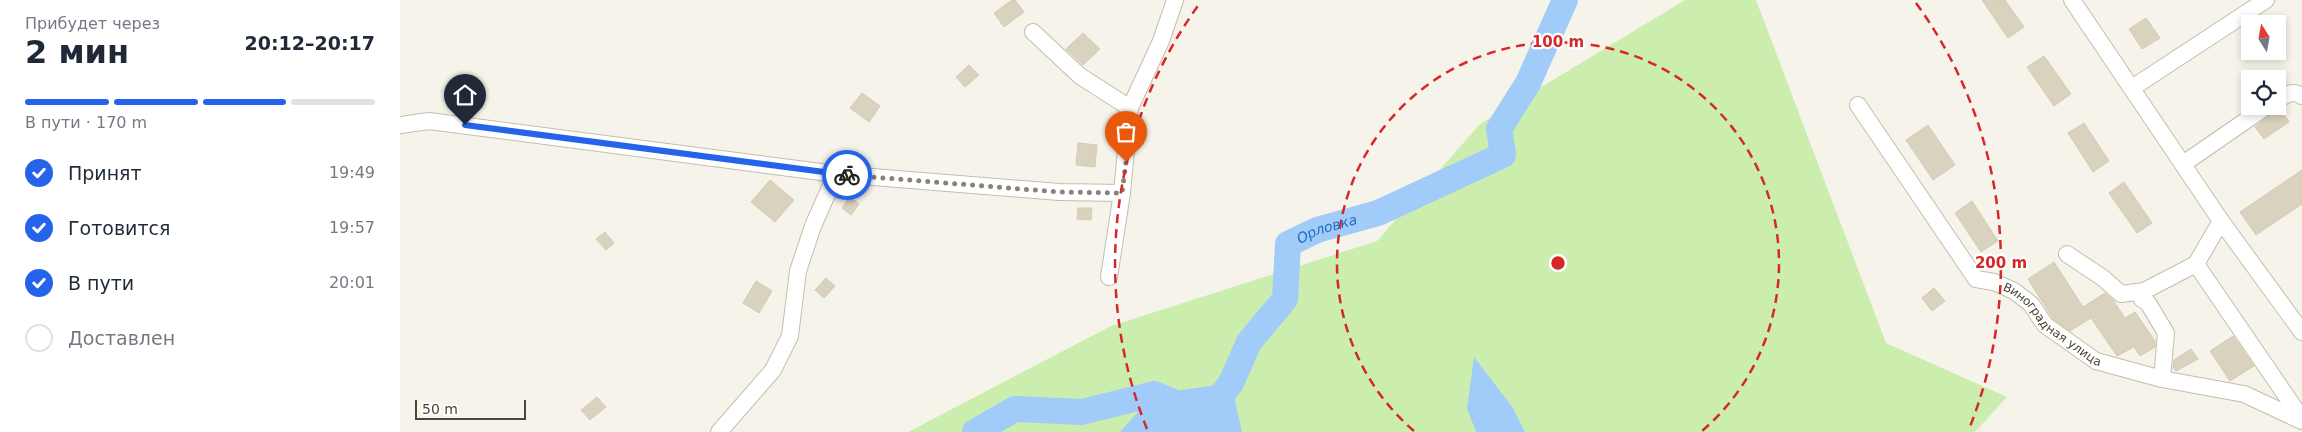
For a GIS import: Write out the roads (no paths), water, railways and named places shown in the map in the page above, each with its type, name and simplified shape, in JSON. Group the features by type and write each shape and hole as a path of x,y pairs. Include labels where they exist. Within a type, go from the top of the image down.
{"street":[{"path":"1109,277 1122,193 1130,108 1161,41 1175,0"},
{"path":"2072,0 2221,221 2302,332"},
{"path":"2132,88 2266,0"},
{"path":"1033,32 1080,76 1130,108"},
{"path":"2286,94 2294,92 2302,96"},
{"name":"Виноградная улица","path":"1858,105 1976,279 1994,282 2014,291 2031,304 2045,325 2096,361 2162,379 2244,394 2302,420"},
{"path":"2183,164 2255,115"},
{"path":"400,125 429,121 836,174 1059,192 1122,193"},
{"path":"720,432 773,370 790,336 798,271 813,226 836,174"},
{"path":"2067,254 2103,278 2121,294 2144,290 2196,264 2221,221"},
{"path":"2196,264 2302,420"},
{"path":"2144,290 2142,299 2148,303 2166,333 2162,379"}],"water":[{"path":"1474,357 1513,408 1525,432 1476,432 1467,408"},
{"path":"1231,383 1242,432 1120,432 1154,394"}],"waterway":[{"name":"Орловка","path":"975,432 1015,409 1082,412 1154,394 1206,415 1231,383 1249,342 1285,299 1288,244 1317,230 1378,213 1503,155 1499,129 1528,83 1565,0"}]}
